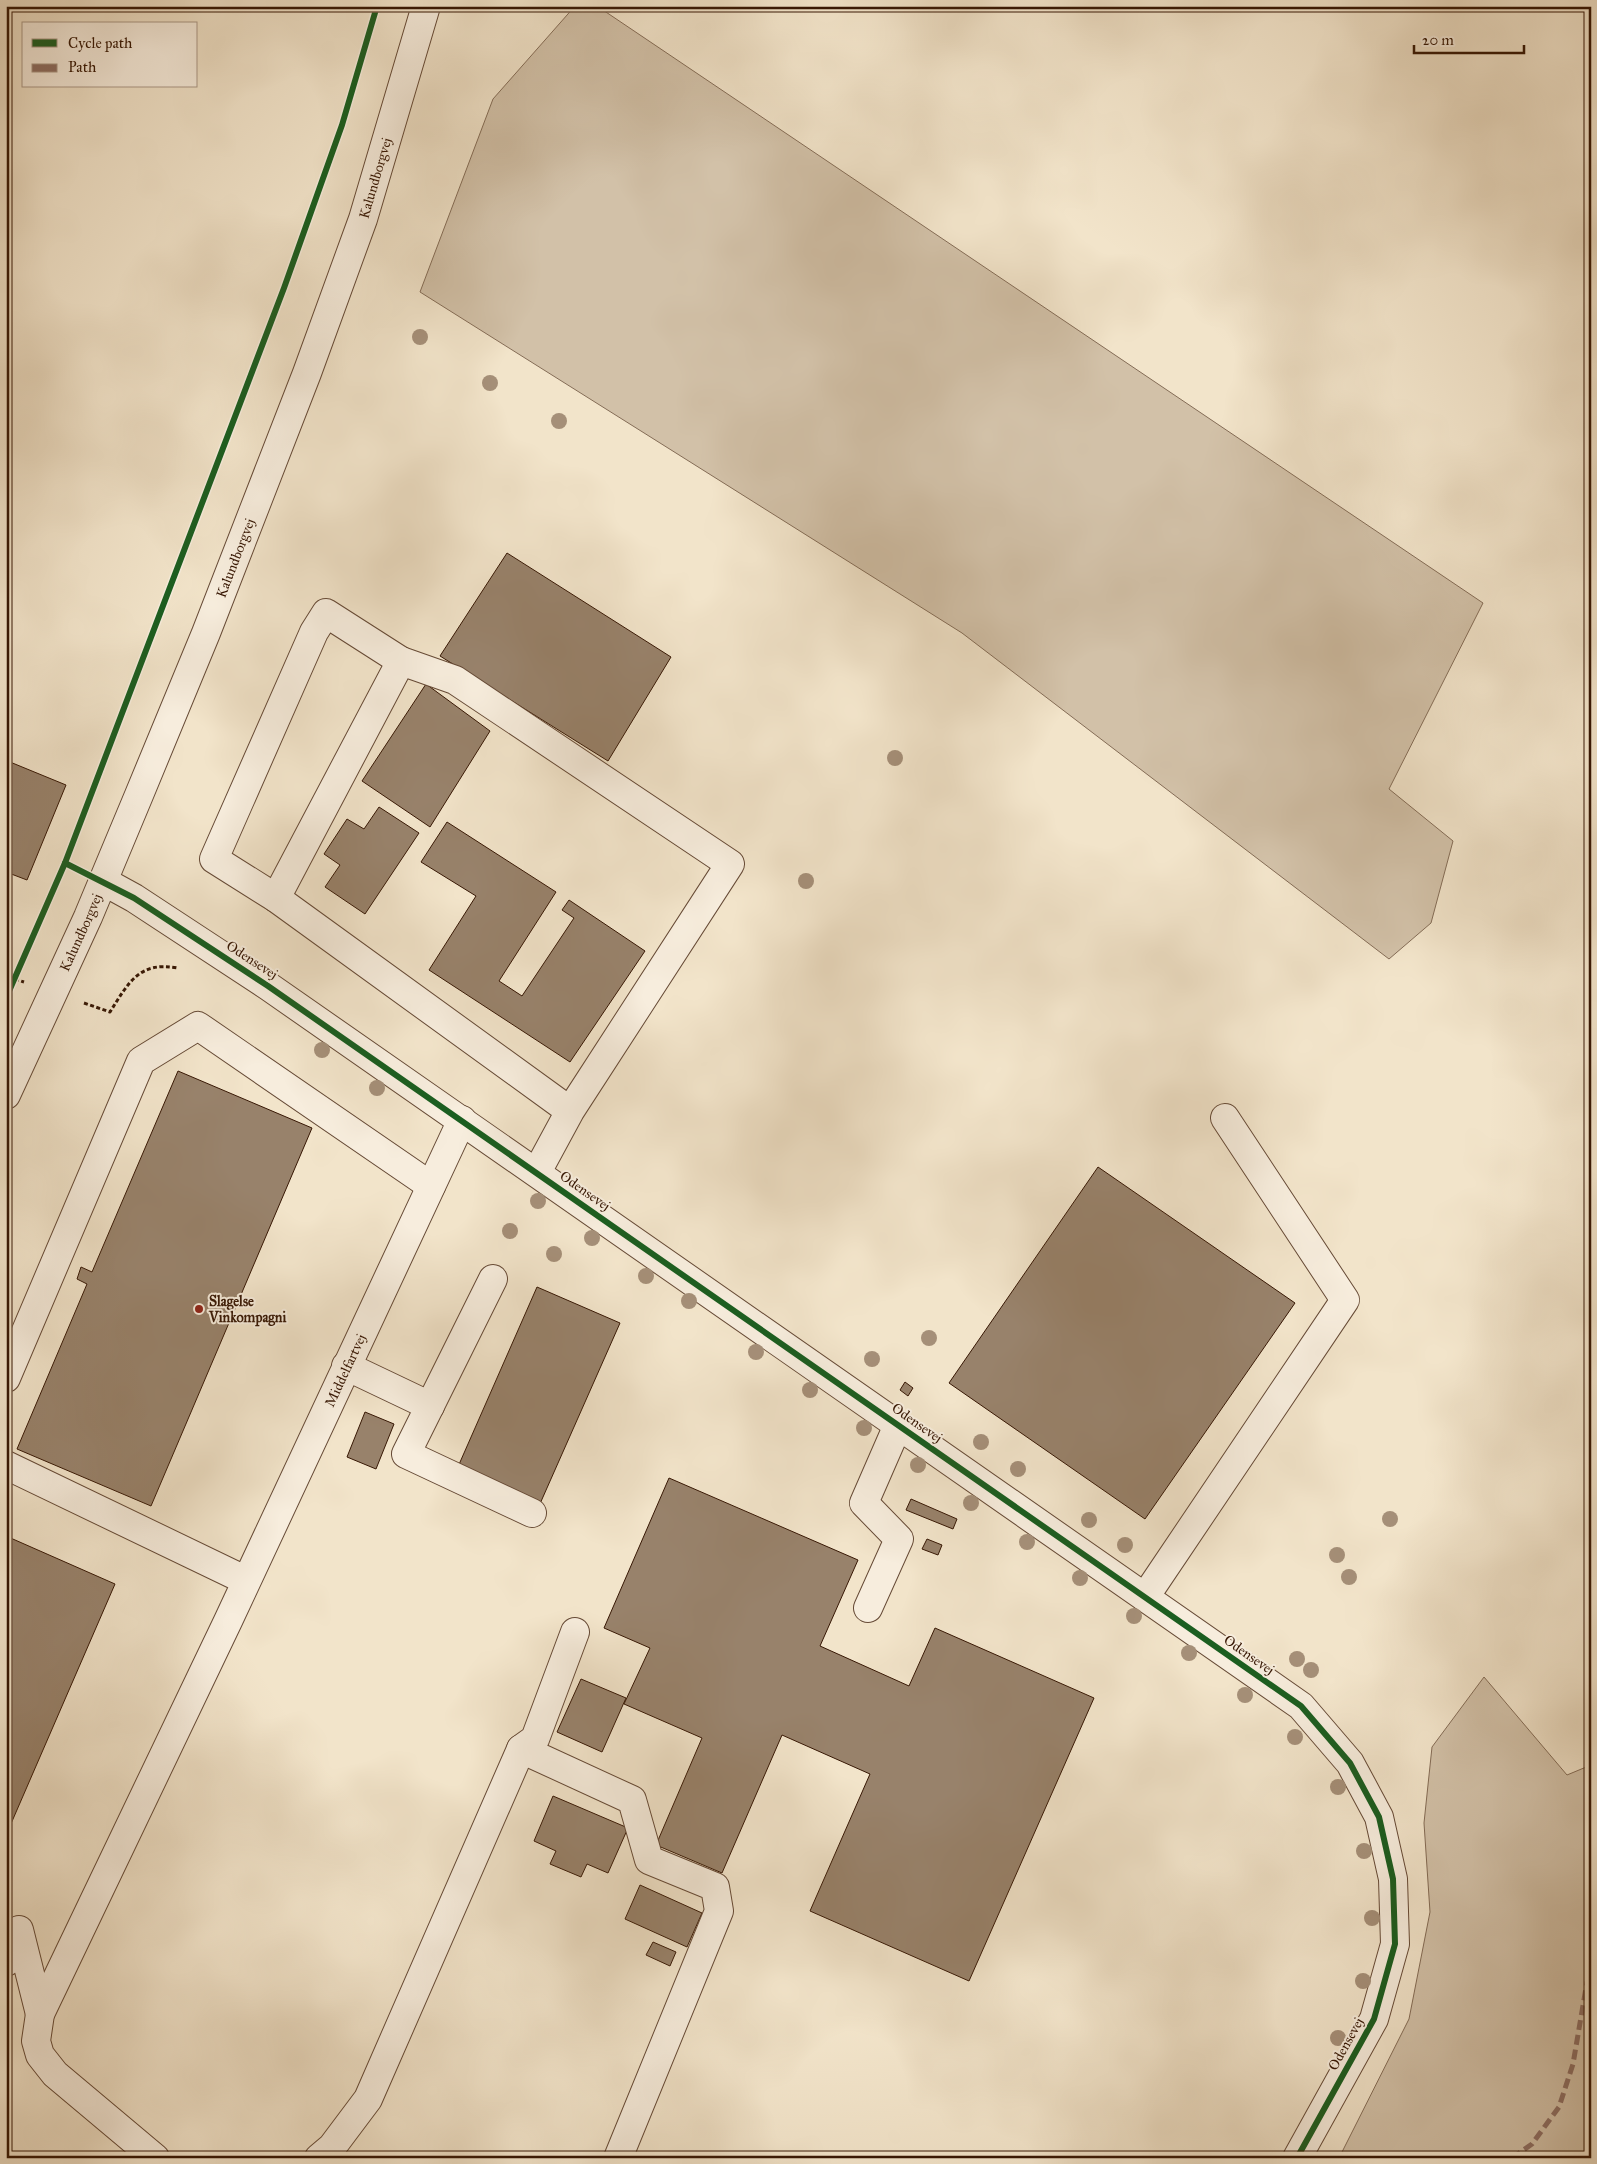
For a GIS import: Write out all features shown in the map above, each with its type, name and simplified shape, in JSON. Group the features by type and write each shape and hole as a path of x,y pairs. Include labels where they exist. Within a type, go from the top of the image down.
{"street":[{"name":"Kalundborgvej","path":"6,1095 103,881 206,633 310,364 363,219 426,6"},
{"path":"537,1172 570,1111 730,864 455,680 401,661 326,613 314,632 214,859 276,898 570,1111"},
{"path":"276,898 401,661"},
{"name":"Odensevej","path":"103,881 134,898 268,986 1301,1706 1350,1763 1379,1817 1394,1879 1395,1944 1374,2019 1298,2158"},
{"path":"6,1378 141,1061 198,1026 431,1186"},
{"path":"1145,1597 1345,1300 1224,1118"},
{"name":"Middelfartvej","path":"40,2014 228,1620 245,1580 462,1120"},
{"path":"493,1279 406,1454 532,1513"},
{"path":"346,1366 430,1406"},
{"path":"868,1608 899,1539 864,1503 898,1425"},
{"path":"6,1465 245,1580"},
{"path":"319,2158 332,2147 368,2099 521,1749 535,1738 575,1632"},
{"path":"521,1749 632,1800 649,1860 715,1887 719,1911 618,2158"},
{"path":"6,1962 19,1930 40,2014 36,2041 40,2055 55,2074 155,2158"}],"path":[{"path":"53,993 110,1012 135,977 146,970 165,966 186,972"},
{"path":"12,985 18,970"}],"shaded area":[{"path":"575,6 597,6 1483,603 1389,789 1453,841 1431,923 1389,959 962,633 420,292 493,99"},
{"path":"1484,1677 1567,1775 1591,1765 1591,2158 1339,2158 1409,2019 1430,1912 1424,1823 1432,1747"}],"building":[{"path":"507,553 671,657 608,761 440,656"},
{"path":"426,684 490,731 430,827 362,781"},
{"path":"10,762 66,785 27,880 6,872 6,770"},
{"path":"379,807 419,833 365,914 325,887 340,865 324,854 347,819 364,829"},
{"path":"447,822 556,892 499,981 522,996 574,918 562,910 569,900 645,951 570,1062 429,970 476,896 421,862"},
{"path":"178,1071 312,1128 151,1506 17,1449 87,1284 77,1279 81,1267 92,1272"},
{"path":"1098,1167 1295,1303 1145,1519 949,1383"},
{"path":"537,1287 620,1323 539,1506 457,1469"},
{"path":"905,1382 913,1388 908,1396 900,1390"},
{"path":"365,1412 394,1424 376,1469 347,1457"},
{"path":"669,1478 858,1560 820,1646 909,1686 935,1628 1094,1698 969,1981 810,1911 870,1774 782,1735 722,1873 656,1845 702,1738 624,1704 650,1648 604,1628"},
{"path":"911,1499 957,1519 953,1529 906,1510"},
{"path":"6,1536 115,1584 10,1826 6,1824"},
{"path":"927,1539 942,1545 938,1555 922,1549"},
{"path":"581,1679 626,1698 602,1752 557,1732"},
{"path":"553,1796 628,1828 608,1873 587,1864 581,1877 550,1864 556,1851 534,1841"},
{"path":"640,1885 702,1913 687,1947 625,1919"},
{"path":"653,1942 676,1952 670,1966 646,1955"}],"marked path":[{"path":"1512,2158 1532,2144 1559,2107 1573,2064 1587,1982 1591,1974"}],"cycle path":[{"path":"6,998 65,863 284,288 342,125 377,6"},
{"path":"65,863 134,898 268,986 1301,1706 1350,1763 1379,1817 1393,1879 1395,1944 1374,2019 1297,2158"}],"place":[{"name":"Slagelse Vinkompagni","path":"199,1309"}]}
